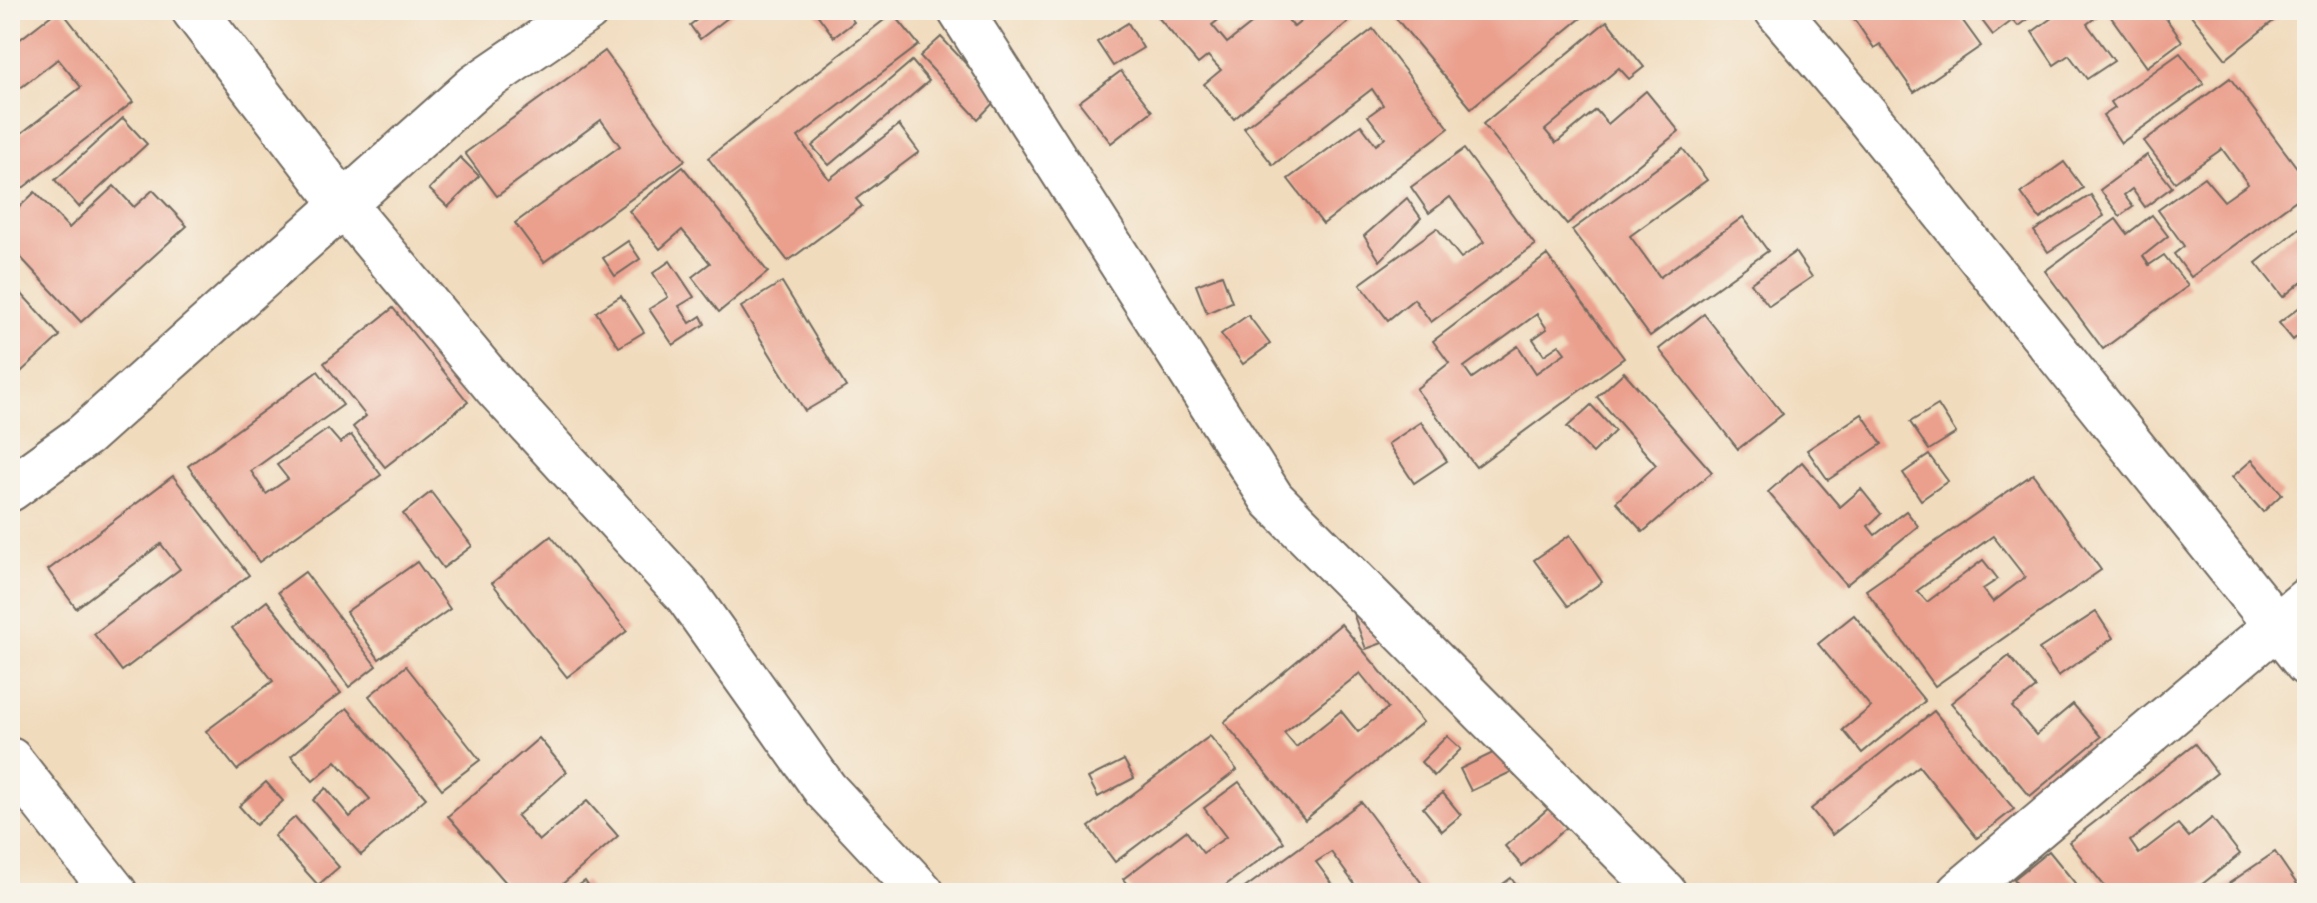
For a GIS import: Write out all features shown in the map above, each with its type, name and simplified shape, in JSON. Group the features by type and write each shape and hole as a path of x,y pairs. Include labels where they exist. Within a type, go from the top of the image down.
{"street":[{"path":"194,10 344,205 495,386 687,595 825,789 922,893"},
{"path":"10,489 85,435 476,86 587,10"},
{"path":"960,10 1272,499 1664,893"},
{"path":"1777,10 2292,613 2307,664"},
{"path":"1959,893 2292,613"},
{"path":"10,760 115,893"}],"building":[{"path":"58,10 133,102 10,198 10,142 81,87 58,59 10,96 10,47"},
{"path":"710,10 738,10 700,39 690,25"},
{"path":"814,10 845,10 854,22 834,37"},
{"path":"1163,10 1231,10 1212,25 1227,43 1269,10 1280,10 1294,27 1310,14 1307,10 1362,10 1234,119 1204,84 1221,70 1208,56 1198,64 1157,16"},
{"path":"1389,10 1453,10 1459,18 1470,10 1591,10 1471,108"},
{"path":"1848,10 1955,10 1981,46 1914,92 1880,44 1874,48"},
{"path":"1974,10 2040,10 2018,26 2013,20 1993,35"},
{"path":"2063,10 2105,10 2087,24 2114,61 2087,79 2069,55 2054,65 2032,32"},
{"path":"2106,10 2160,10 2182,41 2147,67"},
{"path":"2187,10 2287,10 2226,59"},
{"path":"893,13 919,45 798,137 829,179 899,125 919,152 856,199 862,206 788,261 708,158"},
{"path":"1607,21 1644,67 1629,79 1619,68 1545,130 1556,143 1596,110 1608,124 1646,91 1679,131 1567,224 1483,124"},
{"path":"1128,23 1143,48 1113,66 1097,42"},
{"path":"1373,29 1449,128 1323,224 1288,179 1361,125 1376,145 1385,138 1368,116 1383,105 1372,89 1273,165 1244,128"},
{"path":"941,37 998,98 978,119 920,56"},
{"path":"605,51 685,160 544,262 515,223 620,146 601,120 497,196 465,153"},
{"path":"2180,53 2204,84 2121,143 2103,116 2115,108 2111,102"},
{"path":"912,61 929,81 829,165 812,146"},
{"path":"1121,71 1152,111 1111,143 1079,102"},
{"path":"2230,78 2307,181 2307,192 2191,277 2174,254 2184,246 2158,210 2204,177 2224,201 2248,184 2222,149 2175,182 2144,141"},
{"path":"123,118 147,144 79,207 55,180"},
{"path":"1464,149 1535,245 1431,322 1414,299 1388,320 1360,284 1437,228 1461,258 1484,242 1450,197 1429,213 1411,187"},
{"path":"1683,149 1707,180 1630,236 1660,277 1743,217 1768,251 1650,336 1572,230"},
{"path":"2147,155 2172,187 2145,207 2132,189 2124,195 2133,207 2120,216 2100,190"},
{"path":"460,157 479,176 448,207 429,189"},
{"path":"2064,162 2083,188 2040,219 2021,193"},
{"path":"683,167 768,272 719,312 692,277 710,263 682,230 660,249 629,211"},
{"path":"114,186 134,207 153,190 187,226 81,322 10,246 10,216 35,192 69,228"},
{"path":"2091,195 2104,216 2048,252 2034,231"},
{"path":"1407,198 1421,218 1380,261 1364,236"},
{"path":"2152,215 2168,236 2143,256 2149,265 2164,255 2188,286 2103,349 2045,271 2116,219 2127,234"},
{"path":"2307,222 2307,277 2283,297 2256,263"},
{"path":"628,241 640,259 615,276 603,258"},
{"path":"1795,252 1812,277 1769,306 1751,283"},
{"path":"1547,255 1624,358 1476,467 1416,389 1449,363 1433,341","holes":["1537,314 1547,329 1533,339 1544,355 1559,345 1565,353 1536,373 1518,346 1472,378 1464,367"]},
{"path":"670,261 694,297 679,306 690,323 701,316 705,324 673,345 649,309 668,297 653,273"},
{"path":"1222,275 1232,302 1207,313 1196,285"},
{"path":"10,281 60,336 10,382"},
{"path":"782,282 846,387 805,411 741,307"},
{"path":"621,296 644,332 619,347 596,312"},
{"path":"2301,306 2307,313 2307,328 2293,340 2279,323"},
{"path":"393,308 468,402 385,467 353,427 366,416 324,363"},
{"path":"1704,314 1783,414 1738,449 1659,349"},
{"path":"1248,315 1270,344 1243,364 1221,334"},
{"path":"318,371 343,405 251,471 266,494 288,479 277,465 328,429 340,443 351,435 381,475 259,562 188,466"},
{"path":"1624,372 1712,472 1643,532 1616,502 1656,465 1597,397"},
{"path":"1591,405 1615,431 1593,453 1567,427"},
{"path":"1938,405 1956,433 1929,450 1910,422"},
{"path":"1862,414 1882,444 1828,480 1807,450"},
{"path":"1421,422 1447,461 1414,483 1388,444"},
{"path":"1929,455 1948,481 1921,500 1903,473"},
{"path":"2252,460 2282,494 2263,512 2232,477"},
{"path":"1802,462 1840,507 1861,489 1881,514 1868,526 1875,535 1906,511 1918,526 1846,585 1768,492"},
{"path":"2033,474 2101,570 1935,686 1866,590","holes":["1993,536 2025,577 1993,602 1983,589 1998,579 1983,560 1927,602 1917,591"]},
{"path":"173,476 249,575 122,671 94,634 180,569 161,544 76,608 48,570"},
{"path":"431,492 472,546 443,568 403,514"},
{"path":"1570,535 1602,582 1568,606 1534,560"},
{"path":"551,536 627,631 567,677 492,583"},
{"path":"417,562 450,609 379,659 346,612"},
{"path":"305,572 376,666 349,687 278,592"},
{"path":"1345,591 1385,642 1366,649"},
{"path":"267,601 341,693 237,770 206,731 273,681 232,628"},
{"path":"2096,612 2113,638 2058,676 2039,649"},
{"path":"1854,615 1925,701 1862,753 1843,730 1871,707 1818,644"},
{"path":"1341,624 1423,722 1305,820 1224,722","holes":["1360,673 1388,708 1358,732 1341,711 1296,747 1284,733"]},
{"path":"2009,656 2036,688 2012,707 2036,735 2073,704 2101,737 2030,796 1951,703"},
{"path":"406,666 480,760 442,789 369,696"},
{"path":"347,708 426,798 361,855 313,800 326,788 350,817 370,799 336,761 313,781 291,756"},
{"path":"1934,711 2014,809 1977,838 1919,766 1832,835 1811,809"},
{"path":"1210,736 1237,770 1115,862 1089,827"},
{"path":"1447,736 1461,749 1434,776 1421,762"},
{"path":"539,738 567,772 517,816 539,841 587,801 618,836 552,893 515,893 448,816"},
{"path":"2195,744 2217,773 2130,841 2139,854 2178,824 2189,837 2212,818 2240,854 2191,893 2110,893 2069,842"},
{"path":"1501,749 1513,771 1471,791 1460,769"},
{"path":"1124,760 1134,778 1098,797 1088,778"},
{"path":"266,782 283,801 256,825 239,806"},
{"path":"1239,782 1284,842 1215,893 1134,893 1123,879 1186,831 1203,853 1226,837 1204,808"},
{"path":"1443,793 1461,815 1442,831 1423,808"},
{"path":"1361,802 1429,893 1361,893 1331,852 1316,862 1339,893 1238,893"},
{"path":"1550,807 1567,827 1522,866 1505,846"},
{"path":"295,817 339,867 318,885 274,836"},
{"path":"2049,851 2083,893 2025,893 2014,879"},
{"path":"2275,852 2303,893 2215,893"},
{"path":"1511,878 1522,893 1491,893"},
{"path":"585,881 593,893 568,893"}]}
